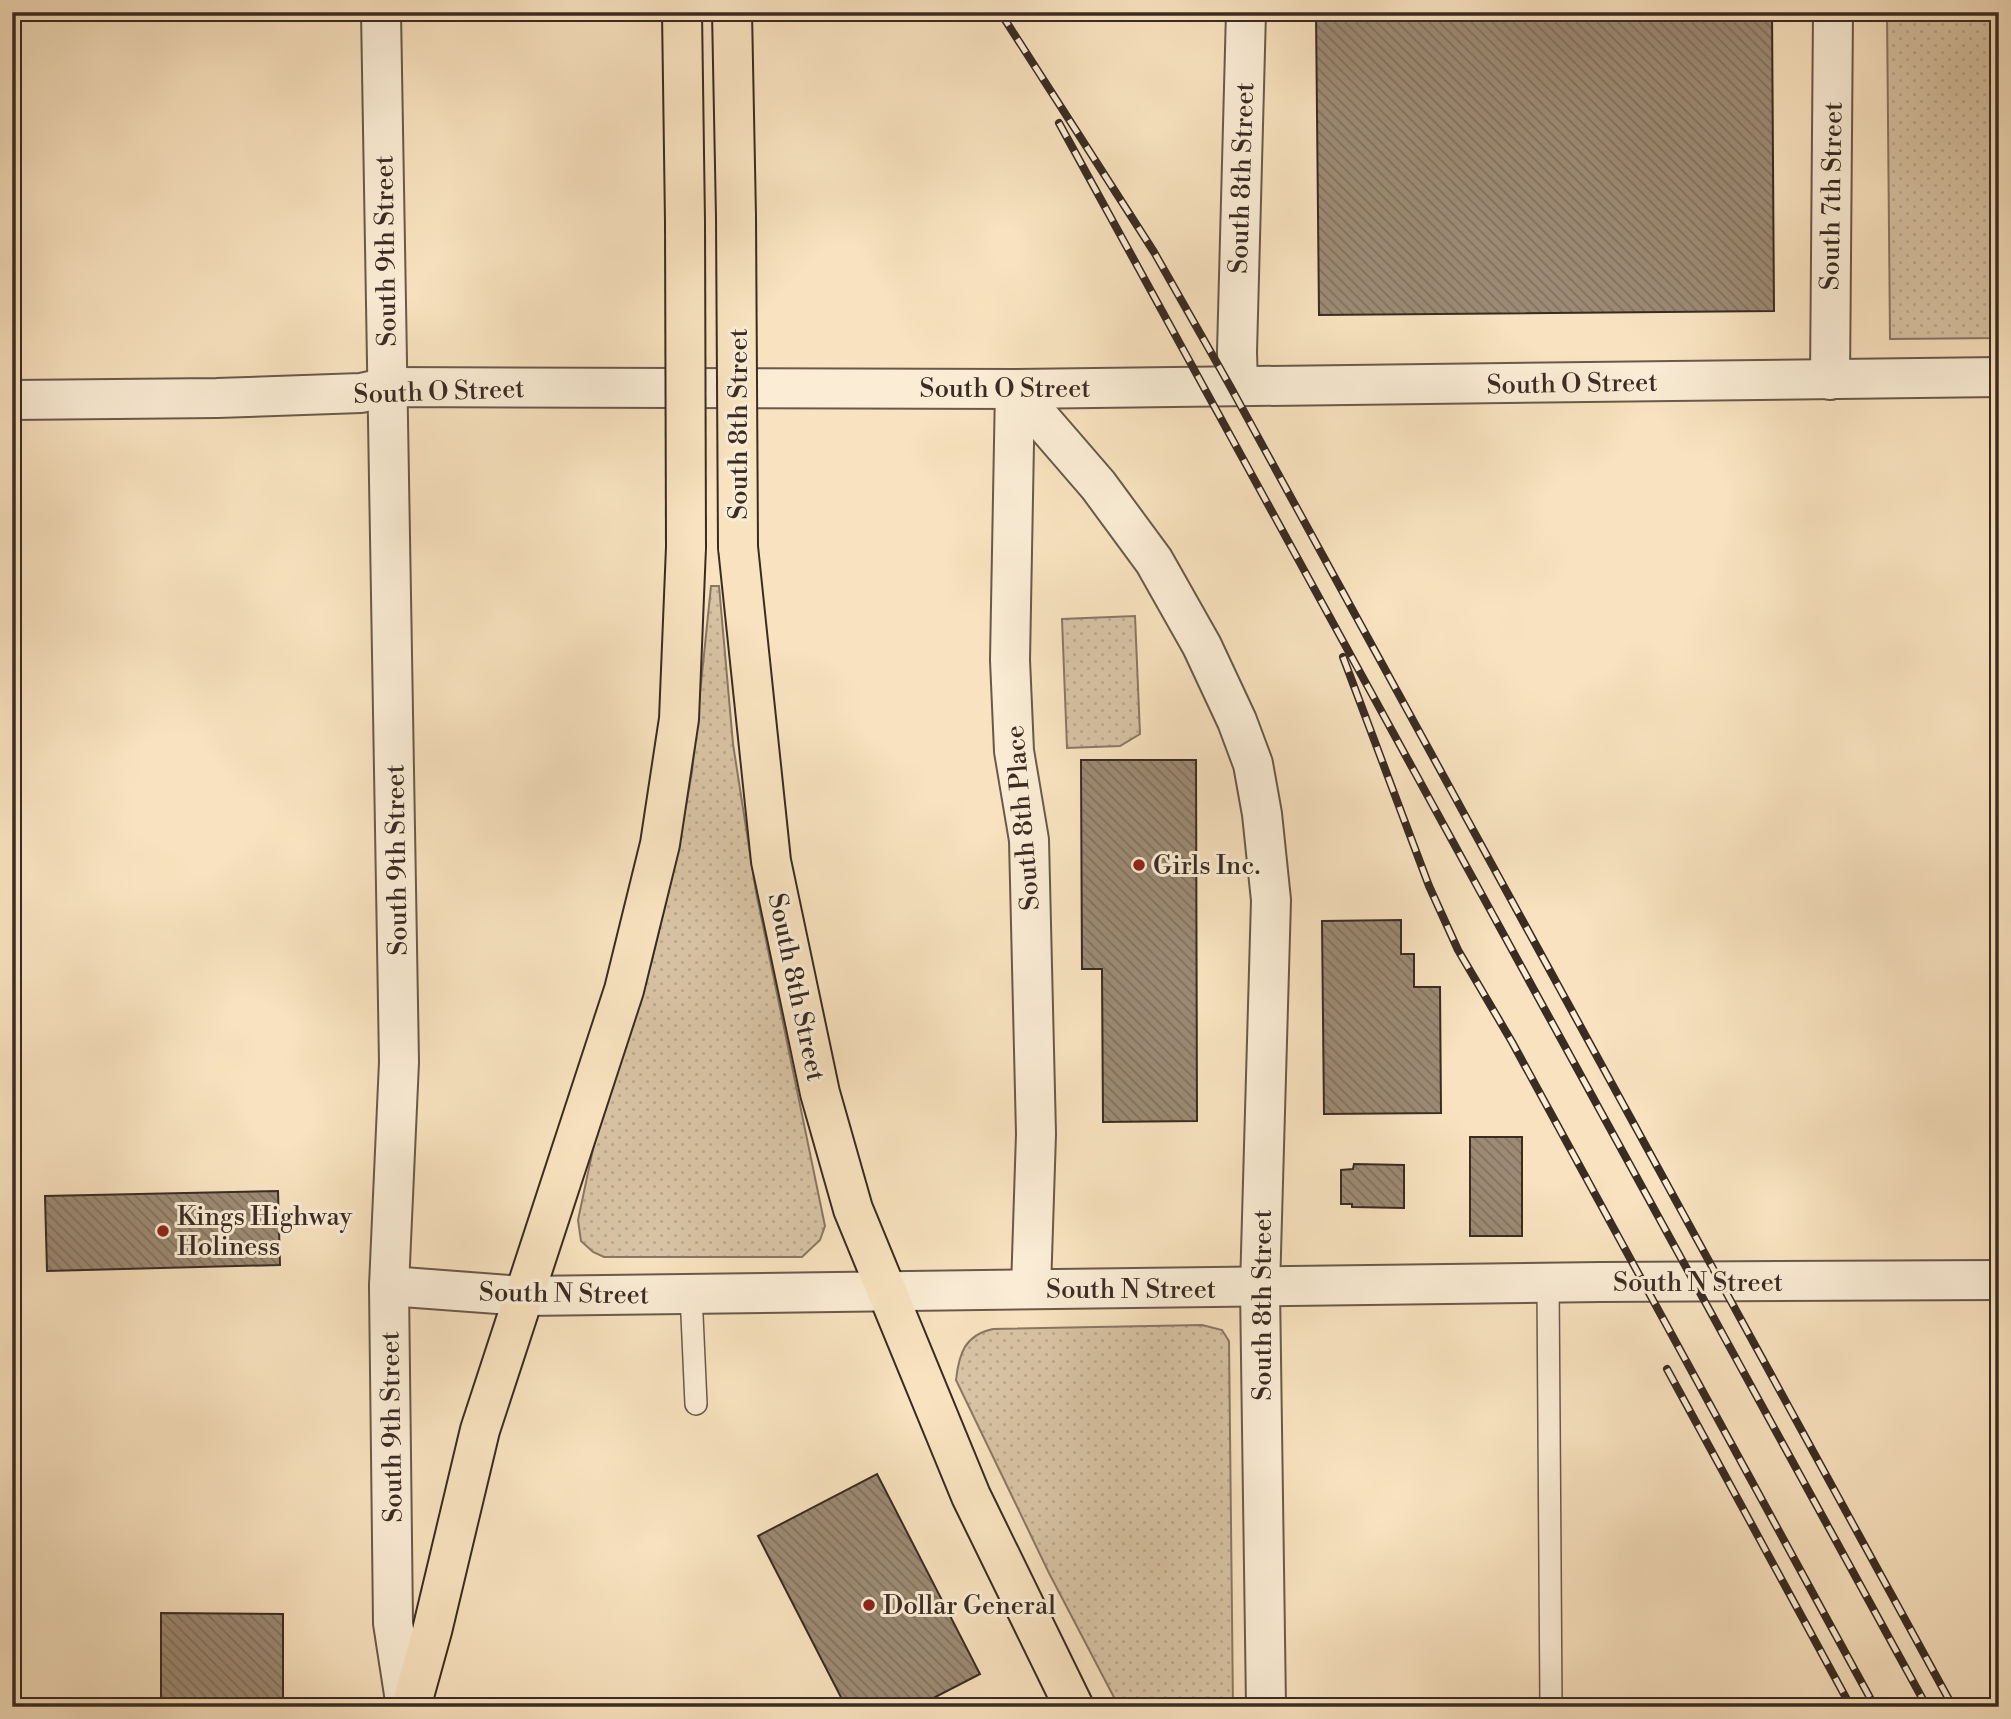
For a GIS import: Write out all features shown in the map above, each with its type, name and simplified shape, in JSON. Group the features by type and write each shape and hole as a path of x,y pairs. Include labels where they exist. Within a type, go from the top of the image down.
{"highway":[{"path":"409,1707 480,1430 624,990 660,844 679,719 685,547 685,222 681,12"},
{"name":"South 8th Street","path":"732,12 738,547 771,861 820,1093 853,1209 971,1496 1074,1707"}],"street":[{"name":"South 9th Street","path":"381,12 399,1062 389,1286 393,1623 409,1707"},
{"name":"South 8th Street","path":"1238,386 1246,12"},
{"name":"South 7th Street","path":"1830,380 1833,12"},
{"name":"South O Street","path":"12,400 217,398 361,393 388,387 1015,389 1999,377"},
{"name":"South 8th Street","path":"1015,389 1098,485 1154,561 1202,646 1237,721 1252,764 1262,814 1271,900 1260,1288 1266,1707"},
{"name":"South 8th Place","path":"1015,389 1010,660 1014,751 1029,840 1036,1134 1031,1289"},
{"name":"South N Street","path":"389,1286 524,1296 1999,1280"}],"lane":[{"path":"1548,1283 1551,1707"},
{"path":"691,1293 696,1404"}],"shaded area":[{"path":"1887,12 1999,12 1999,338 1890,339"},
{"path":"711,586 719,586 733,744 756,892 825,1226 820,1240 802,1257 604,1257 593,1252 581,1241 578,1220 597,1130 651,964 676,860 692,772"},
{"path":"1135,616 1140,734 1120,746 1067,748 1062,619"},
{"path":"1202,1325 1222,1330 1229,1341 1233,1707 1119,1707 1049,1573 956,1380 959,1361 970,1341 993,1329"}],"building":[{"path":"1316,12 1772,12 1774,311 1319,315"},
{"name":"Girls Inc.","path":"1081,760 1196,760 1197,1121 1103,1122 1102,969 1082,969"},
{"path":"1401,920 1401,954 1414,954 1414,987 1440,987 1441,1113 1324,1114 1322,921"},
{"path":"1470,1137 1522,1137 1522,1236 1470,1236"},
{"path":"1354,1164 1404,1165 1404,1208 1352,1207 1352,1204 1341,1204 1341,1170 1353,1169"},
{"name":"Kings Highway Holiness","path":"278,1191 280,1265 47,1271 45,1196"},
{"name":"Dollar General","path":"877,1474 980,1674 916,1707 846,1707 758,1536"},
{"path":"161,1613 283,1614 283,1707 161,1707"}],"railway":[{"path":"1000,12 1154,252 1230,386 1953,1707"},
{"path":"1059,123 1927,1707"},
{"path":"1343,657 1429,886 1458,950 1512,1042 1875,1707"},
{"path":"1667,1369 1851,1707"}],"place":[{"name":"Girls Inc.","path":"1139,865"},
{"name":"Kings Highway Holiness","path":"163,1231"},
{"name":"Dollar General","path":"869,1605"}]}
